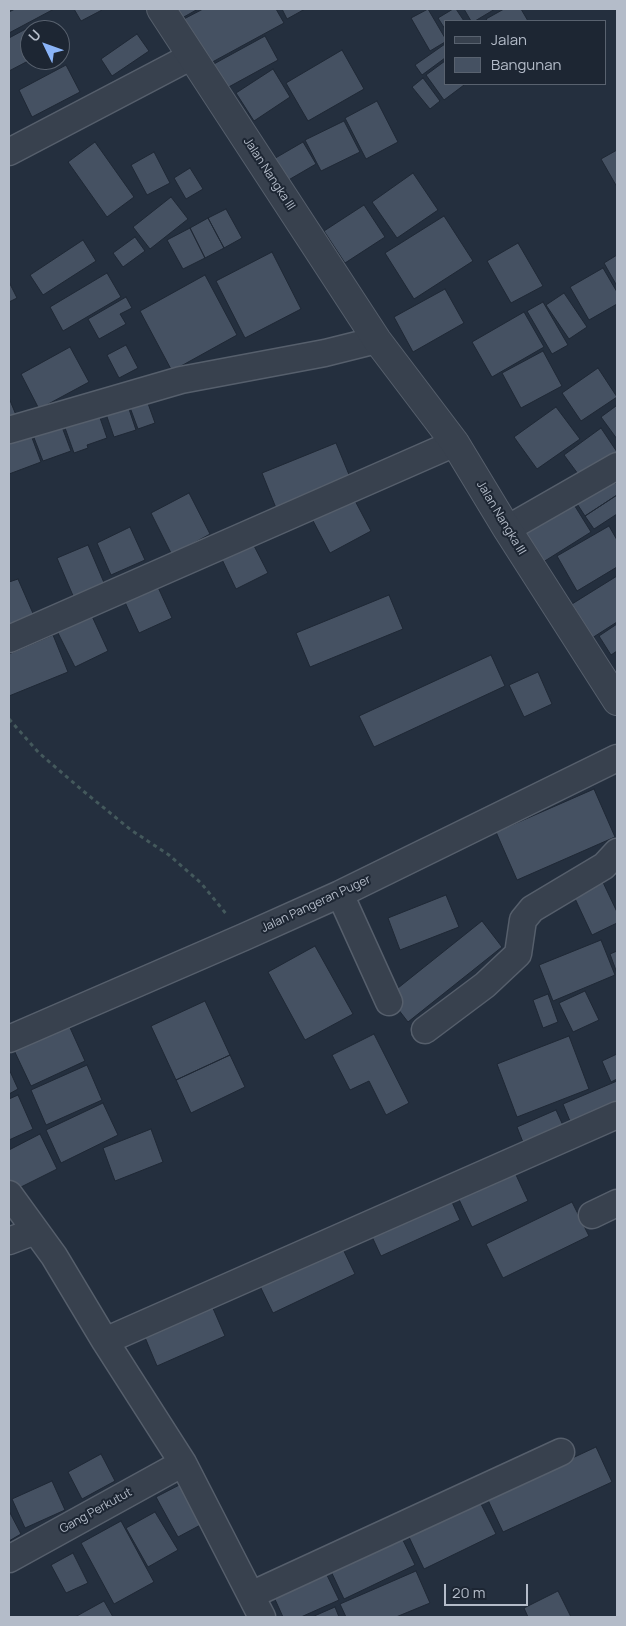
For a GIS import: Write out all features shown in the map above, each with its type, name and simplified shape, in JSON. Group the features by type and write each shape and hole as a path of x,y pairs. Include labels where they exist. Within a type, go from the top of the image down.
{"street":[{"name":"Jalan Nangka III","path":"161,9 377,340 455,443 507,529 613,685"},
{"path":"9,152 192,56"},
{"path":"9,430 181,380 325,353 377,340"},
{"path":"9,639 455,443"},
{"path":"507,529 617,466"},
{"name":"Jalan Pangeran Puger","path":"9,1039 340,894 617,758"},
{"path":"425,1030 485,985 518,954 524,920 532,908 604,866 617,852"},
{"path":"340,894 389,1002"},
{"path":"105,1341 617,1115"},
{"path":"9,1194 54,1256 105,1341 183,1463 256,1606 561,1452"},
{"path":"592,1215 617,1203"},
{"path":"9,1241 35,1231"},
{"name":"Gang Perkutut","path":"9,1559 183,1463"}],"path":[{"path":"9,719 39,753 68,778 131,830 169,855 201,883 244,937"}],"building":[{"path":"15,9 54,9 33,20 20,20 20,27 9,33 9,12"},
{"path":"74,9 101,9 102,10 81,21"},
{"path":"168,9 198,9 175,22"},
{"path":"203,9 276,9 284,23 205,66 180,21"},
{"path":"282,9 305,9 287,19"},
{"path":"428,9 444,36 444,43 430,51 411,18"},
{"path":"456,9 463,20 444,20 444,27 438,18"},
{"path":"464,9 495,9 477,20 470,20"},
{"path":"504,9 521,9 527,20 487,20"},
{"path":"20,32 20,65 9,71 9,38"},
{"path":"137,34 149,51 112,76 101,59"},
{"path":"265,36 278,60 225,89 212,65"},
{"path":"444,45 444,59 422,75 415,65"},
{"path":"342,50 364,89 308,121 286,83"},
{"path":"444,62 444,85 464,85 444,100 426,75"},
{"path":"273,69 290,97 254,121 236,93"},
{"path":"57,70 69,70 80,92 32,117 19,90"},
{"path":"423,78 440,101 430,109 412,87"},
{"path":"377,101 398,142 366,159 345,118"},
{"path":"344,121 360,152 321,171 305,140"},
{"path":"95,142 134,197 107,217 68,162"},
{"path":"303,142 316,164 285,182 272,160"},
{"path":"617,150 617,187 601,159"},
{"path":"154,152 170,183 147,195 131,165"},
{"path":"190,168 203,189 186,199 174,178"},
{"path":"413,173 438,210 397,238 372,202"},
{"path":"171,197 188,219 150,249 133,227"},
{"path":"364,205 385,237 345,263 324,231"},
{"path":"226,209 242,238 224,248 208,218"},
{"path":"444,216 473,261 414,299 385,253"},
{"path":"208,218 224,248 205,258 190,228"},
{"path":"190,228 205,258 183,269 167,240"},
{"path":"135,237 145,251 123,267 113,253"},
{"path":"83,240 96,261 43,295 30,275"},
{"path":"518,243 543,286 511,303 487,261"},
{"path":"272,252 301,309 245,338 216,281"},
{"path":"617,255 617,286 604,263"},
{"path":"603,268 617,292 617,304 589,320 570,287"},
{"path":"107,273 121,297 63,331 50,307"},
{"path":"205,275 237,335 172,371 140,311"},
{"path":"9,282 17,298 9,302"},
{"path":"445,289 464,323 413,352 394,317"},
{"path":"564,293 587,327 569,339 546,305"},
{"path":"126,297 132,308 120,314 126,324 99,339 88,319"},
{"path":"543,302 568,345 552,354 527,311"},
{"path":"524,312 544,347 492,377 472,342"},
{"path":"126,345 138,368 119,378 107,355"},
{"path":"70,347 89,382 39,409 21,374"},
{"path":"543,351 562,386 521,408 502,373"},
{"path":"598,368 617,397 581,421 562,393"},
{"path":"145,395 155,423 138,429 128,402"},
{"path":"9,398 16,415 9,418"},
{"path":"127,403 136,430 114,437 105,411"},
{"path":"616,406 617,408 617,439 601,417"},
{"path":"556,407 580,439 537,469 514,437"},
{"path":"98,412 107,438 87,445 88,448 74,453 64,425"},
{"path":"59,419 71,451 43,461 31,430"},
{"path":"28,427 41,462 9,474 9,435"},
{"path":"601,428 617,452 581,478 564,455"},
{"path":"336,443 352,482 278,513 262,473"},
{"path":"610,475 617,485 617,495 585,516 574,499"},
{"path":"189,493 210,534 172,555 151,513"},
{"path":"352,495 371,531 330,553 311,517"},
{"path":"568,495 591,532 540,564 517,528"},
{"path":"617,495 617,514 594,529 585,516"},
{"path":"609,526 617,540 617,567 577,591 557,556"},
{"path":"130,527 145,560 111,575 97,543"},
{"path":"250,538 268,573 236,589 219,553"},
{"path":"88,545 105,585 74,598 57,558"},
{"path":"617,576 617,622 592,638 572,604"},
{"path":"18,579 35,618 9,629 9,582"},
{"path":"157,585 172,618 139,633 124,600"},
{"path":"389,595 403,629 310,667 296,633"},
{"path":"91,614 108,651 75,667 57,631"},
{"path":"617,624 617,651 611,655 599,636"},
{"path":"53,635 68,672 9,696 9,654"},
{"path":"491,655 505,686 374,747 359,716"},
{"path":"538,672 552,704 524,717 509,685"},
{"path":"594,789 615,837 517,880 496,832"},
{"path":"600,876 617,912 617,923 592,935 571,890"},
{"path":"446,895 459,927 400,950 388,918"},
{"path":"482,921 502,947 408,1022 388,996"},
{"path":"601,940 615,975 553,1001 539,965"},
{"path":"315,946 353,1014 305,1040 268,972"},
{"path":"617,951 617,973 610,954"},
{"path":"585,991 599,1020 573,1032 559,1003"},
{"path":"548,994 558,1022 543,1028 533,1000"},
{"path":"205,1001 230,1055 176,1080 151,1026"},
{"path":"67,1021 85,1061 31,1086 12,1046"},
{"path":"374,1034 409,1103 386,1115 369,1081 350,1090 332,1055"},
{"path":"569,1036 589,1089 517,1117 497,1064"},
{"path":"617,1054 617,1079 611,1082 602,1061"},
{"path":"230,1055 245,1087 191,1113 176,1080"},
{"path":"87,1065 102,1100 46,1125 31,1090"},
{"path":"9,1069 18,1089 9,1094"},
{"path":"617,1081 617,1108 572,1126 563,1104"},
{"path":"18,1095 33,1129 9,1140 9,1099"},
{"path":"103,1103 118,1135 61,1163 46,1130"},
{"path":"556,1110 566,1132 526,1150 517,1127"},
{"path":"151,1129 163,1162 115,1181 103,1148"},
{"path":"40,1134 57,1169 11,1192 9,1188 9,1150"},
{"path":"511,1164 528,1201 472,1227 455,1191"},
{"path":"447,1191 460,1220 381,1256 368,1228"},
{"path":"572,1202 589,1236 503,1278 486,1244"},
{"path":"341,1245 355,1274 273,1313 259,1284"},
{"path":"212,1306 225,1336 157,1366 144,1335"},
{"path":"596,1447 612,1482 503,1532 487,1498"},
{"path":"101,1454 115,1481 82,1499 68,1472"},
{"path":"52,1481 65,1510 25,1528 12,1499"},
{"path":"187,1481 208,1521 178,1537 156,1497"},
{"path":"480,1502 496,1534 424,1569 409,1537"},
{"path":"9,1511 21,1534 9,1541"},
{"path":"155,1512 178,1550 148,1567 126,1528"},
{"path":"121,1521 154,1582 114,1604 81,1543"},
{"path":"399,1532 415,1565 344,1599 329,1567"},
{"path":"73,1553 88,1583 66,1593 51,1565"},
{"path":"325,1571 339,1600 301,1617 283,1617 273,1595"},
{"path":"416,1571 430,1603 396,1617 346,1617 340,1604"},
{"path":"558,1591 571,1617 528,1617 524,1608"},
{"path":"104,1601 113,1617 75,1617"},
{"path":"335,1607 339,1617 312,1617"}]}
